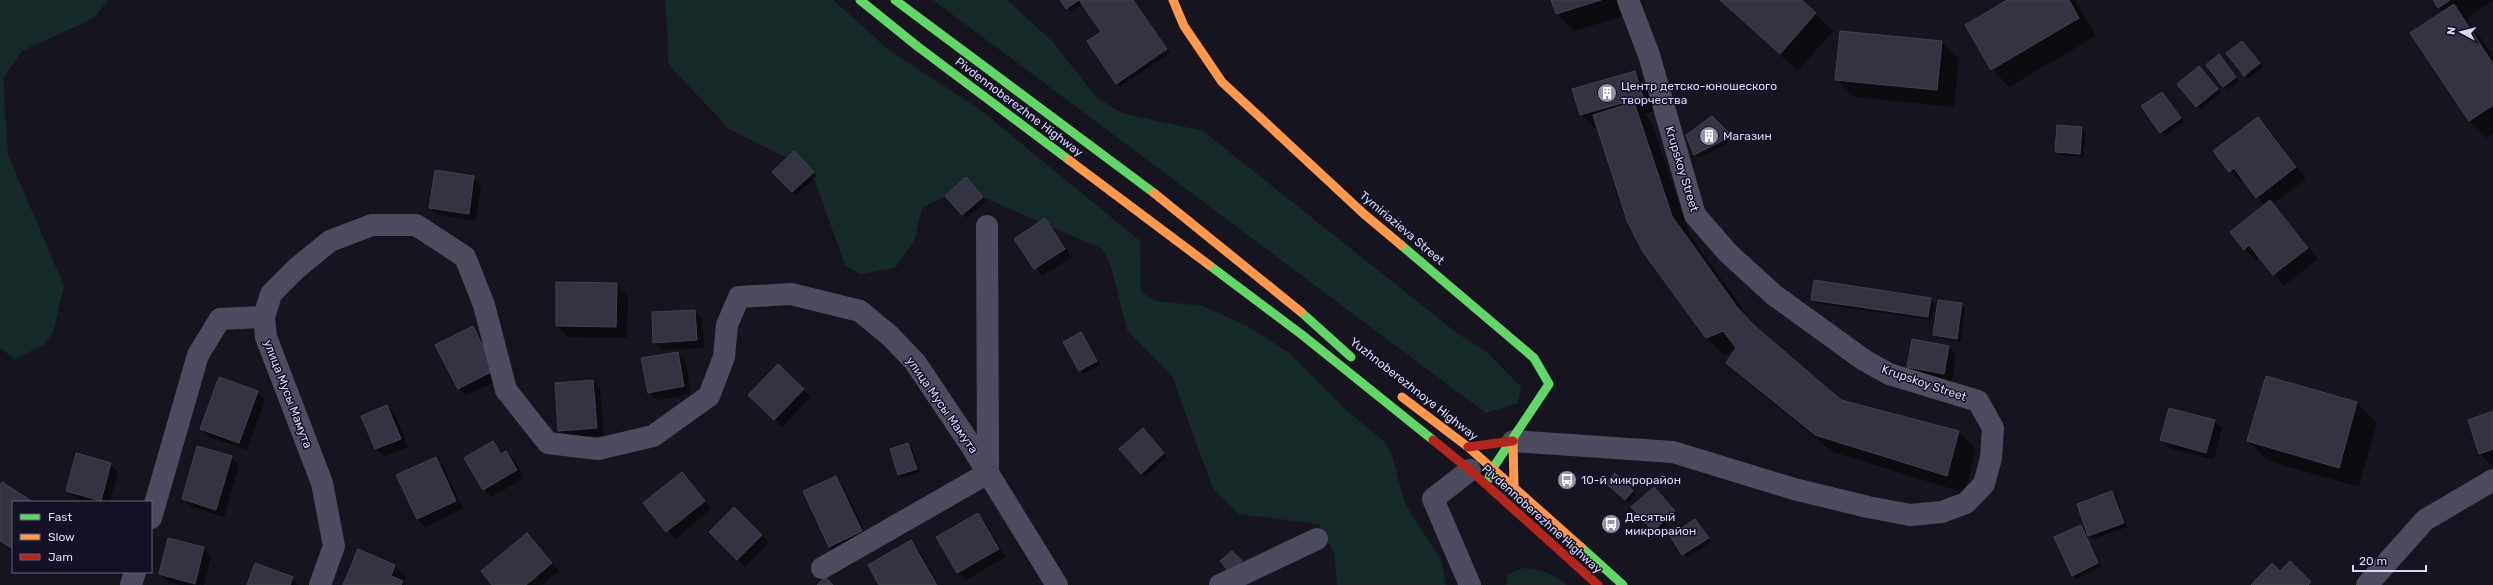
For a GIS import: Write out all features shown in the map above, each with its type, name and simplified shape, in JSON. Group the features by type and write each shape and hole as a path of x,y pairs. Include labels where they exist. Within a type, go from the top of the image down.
{"main road":[{"name":"Pivdennoberezhne Highway","path":"860,0 924,51 1165,230 1301,334 1478,477 1598,585"},
{"name":"Yuzhnoberezhnoye Highway","path":"895,0 1186,218 1284,296 1361,366"},
{"name":"Tymiriazieva Street","path":"1173,0 1184,26 1222,82 1364,214 1534,358 1549,384 1513,441"},
{"name":"Yuzhnoberezhnoye Highway","path":"1393,390 1493,468 1623,585"},
{"path":"1468,447 1513,441"},
{"path":"1478,477 1493,468 1513,441"},
{"path":"1513,441 1514,487"}],"street":[{"name":"Krupskoy Street","path":"1513,441 1672,452 1794,489 1910,515 1942,512 1966,503 1984,484 1991,458 1993,428 1978,401 1889,374 1864,360 1774,295 1728,253 1695,215 1648,55 1628,0"},
{"name":"улица Мусы Мамута","path":"320,585 334,546 322,483 266,337 264,317 271,294 297,268 330,241 372,226 416,224 465,257 484,304 506,390 548,443 598,449 653,436 708,396 724,357 727,325 739,298 791,294 860,311 890,336 915,362 988,473 1057,585"},
{"path":"822,568 988,473 987,226"},
{"path":"152,515 198,356 220,319 264,317"},
{"path":"1470,585 1433,499 1478,477"},
{"path":"2367,585 2425,520 2493,480"},
{"path":"1220,585 1317,539"},
{"path":"131,585 135,573"}],"green space":[{"path":"0,0 108,0 94,18 22,51 3,79 8,155 64,286 53,333 43,345 15,359 0,348"},
{"path":"665,0 833,0 890,51 978,108 1140,241 1141,292 1156,301 1203,306 1247,326 1288,352 1346,410 1384,441 1392,456 1405,504 1441,560 1446,585 1337,585 1334,553 1319,524 1239,514 1213,489 1172,376 1127,330 1110,263 1102,249 983,197 952,193 922,208 914,241 895,268 860,274 845,265 815,181 789,159 729,129 669,65"},
{"path":"933,0 1007,0 1053,42 1096,97 1122,113 1203,131 1458,334 1487,352 1521,387 1518,403 1486,413"},
{"path":"1523,568 1546,572 1567,585 1506,585 1507,575"}],"building":[{"path":"1060,0 1079,0 1066,9"},
{"path":"1079,0 1133,0 1167,49 1116,84 1087,41 1101,32"},
{"path":"1551,0 1601,0 1556,14"},
{"path":"1720,0 1802,0 1816,13 1780,54"},
{"path":"2007,0 2069,0 2079,18 1991,70 1965,25"},
{"path":"2433,0 2450,0 2438,8"},
{"path":"2454,4 2493,64 2493,105 2469,121 2410,33"},
{"path":"1840,31 1942,41 1937,90 1835,80"},
{"path":"2242,41 2260,63 2244,76 2226,53"},
{"path":"2219,54 2236,77 2223,87 2206,65"},
{"path":"2199,66 2218,89 2196,107 2177,84"},
{"name":"Центр детско-юношеского творчества","path":"1635,71 1643,97 1580,115 1572,89"},
{"path":"2162,92 2181,118 2160,133 2141,106"},
{"path":"1634,102 1672,216 1737,307 1756,327 1841,400 1959,431 1947,476 1815,435 1726,363 1736,348 1723,331 1706,338 1643,252 1628,223 1593,115"},
{"name":"Магазин","path":"1712,116 1732,136 1694,155 1686,135"},
{"path":"2258,117 2296,167 2256,198 2234,168 2229,172 2213,151"},
{"path":"2057,125 2082,127 2080,154 2055,152"},
{"path":"794,151 814,172 792,192 772,172"},
{"path":"435,170 474,176 469,214 429,208"},
{"path":"966,177 983,197 962,215 945,196"},
{"path":"2270,200 2308,248 2273,275 2249,245 2244,250 2230,232"},
{"path":"1045,218 1065,249 1034,269 1014,239"},
{"path":"1814,280 1931,298 1928,317 1811,300"},
{"path":"556,282 617,283 616,327 556,326"},
{"path":"1938,300 1962,303 1957,339 1933,335"},
{"path":"695,310 697,340 653,343 652,312"},
{"path":"473,326 495,370 458,389 435,345"},
{"path":"1081,332 1097,361 1079,371 1063,342"},
{"path":"1912,339 1949,346 1944,374 1907,367"},
{"path":"678,352 684,386 648,393 641,358"},
{"path":"778,364 804,389 774,420 748,395"},
{"path":"2266,376 2357,402 2339,468 2247,441"},
{"path":"219,377 258,391 239,443 200,429"},
{"path":"593,380 597,428 558,431 555,383"},
{"path":"387,405 401,439 375,449 361,416"},
{"path":"2169,408 2215,420 2206,453 2160,440"},
{"path":"2493,411 2493,449 2479,454 2468,420"},
{"path":"1143,428 1164,453 1141,474 1119,449"},
{"path":"493,441 501,454 506,451 517,470 483,490 464,458"},
{"path":"908,443 917,469 898,475 890,449"},
{"path":"197,446 232,456 216,510 182,499"},
{"path":"76,453 111,463 101,501 66,491"},
{"path":"436,457 456,501 417,519 396,475"},
{"path":"682,472 705,501 666,532 643,503"},
{"path":"1615,473 1633,491 1625,500 1606,483"},
{"path":"836,476 862,531 829,547 803,491"},
{"path":"2,482 31,501 12,501 12,548 0,541 0,486"},
{"path":"1654,487 1675,511 1653,531 1631,507"},
{"path":"2112,491 2124,523 2088,536 2077,504"},
{"path":"734,507 762,535 737,560 709,532"},
{"path":"978,513 999,549 957,573 936,537"},
{"path":"1695,519 1709,538 1682,555 1670,536"},
{"path":"2081,525 2098,563 2072,576 2054,537"},
{"path":"527,533 552,563 526,585 492,585 481,571"},
{"path":"168,538 204,547 195,584 159,574"},
{"path":"911,540 937,585 879,585 868,565"},
{"path":"358,549 395,565 391,576 403,581 401,585 343,585"},
{"path":"1232,551 1242,561 1229,572 1220,561"},
{"path":"2290,561 2311,582 2308,585 2251,585 2272,563 2280,571"},
{"path":"255,563 293,577 290,585 247,585"},
{"path":"825,577 833,585 817,585"}],"traffic: fast":[{"path":"860,0 917,46 1069,160"},
{"path":"895,0 1154,193"},
{"path":"1401,245 1534,358 1549,384 1493,468 1486,484"},
{"path":"1209,265 1301,334 1433,440"},
{"path":"1301,312 1351,357"},
{"path":"1581,547 1623,585"}],"traffic: slow":[{"path":"1173,0 1184,26 1222,82 1364,214 1401,245"},
{"path":"1069,160 1209,265"},
{"path":"1154,193 1301,312"},
{"path":"1402,397 1468,447 1581,547"},
{"path":"1513,441 1514,487"}],"traffic: jam":[{"path":"1433,440 1470,470 1598,585"},
{"path":"1468,447 1513,441"}],"place":[{"name":"Центр детско-юношеского творчества","path":"1607,93"},
{"name":"Магазин","path":"1709,136"},
{"name":"10-й микрорайон","path":"1567,480"},
{"name":"Десятый микрорайон","path":"1611,524"}]}
